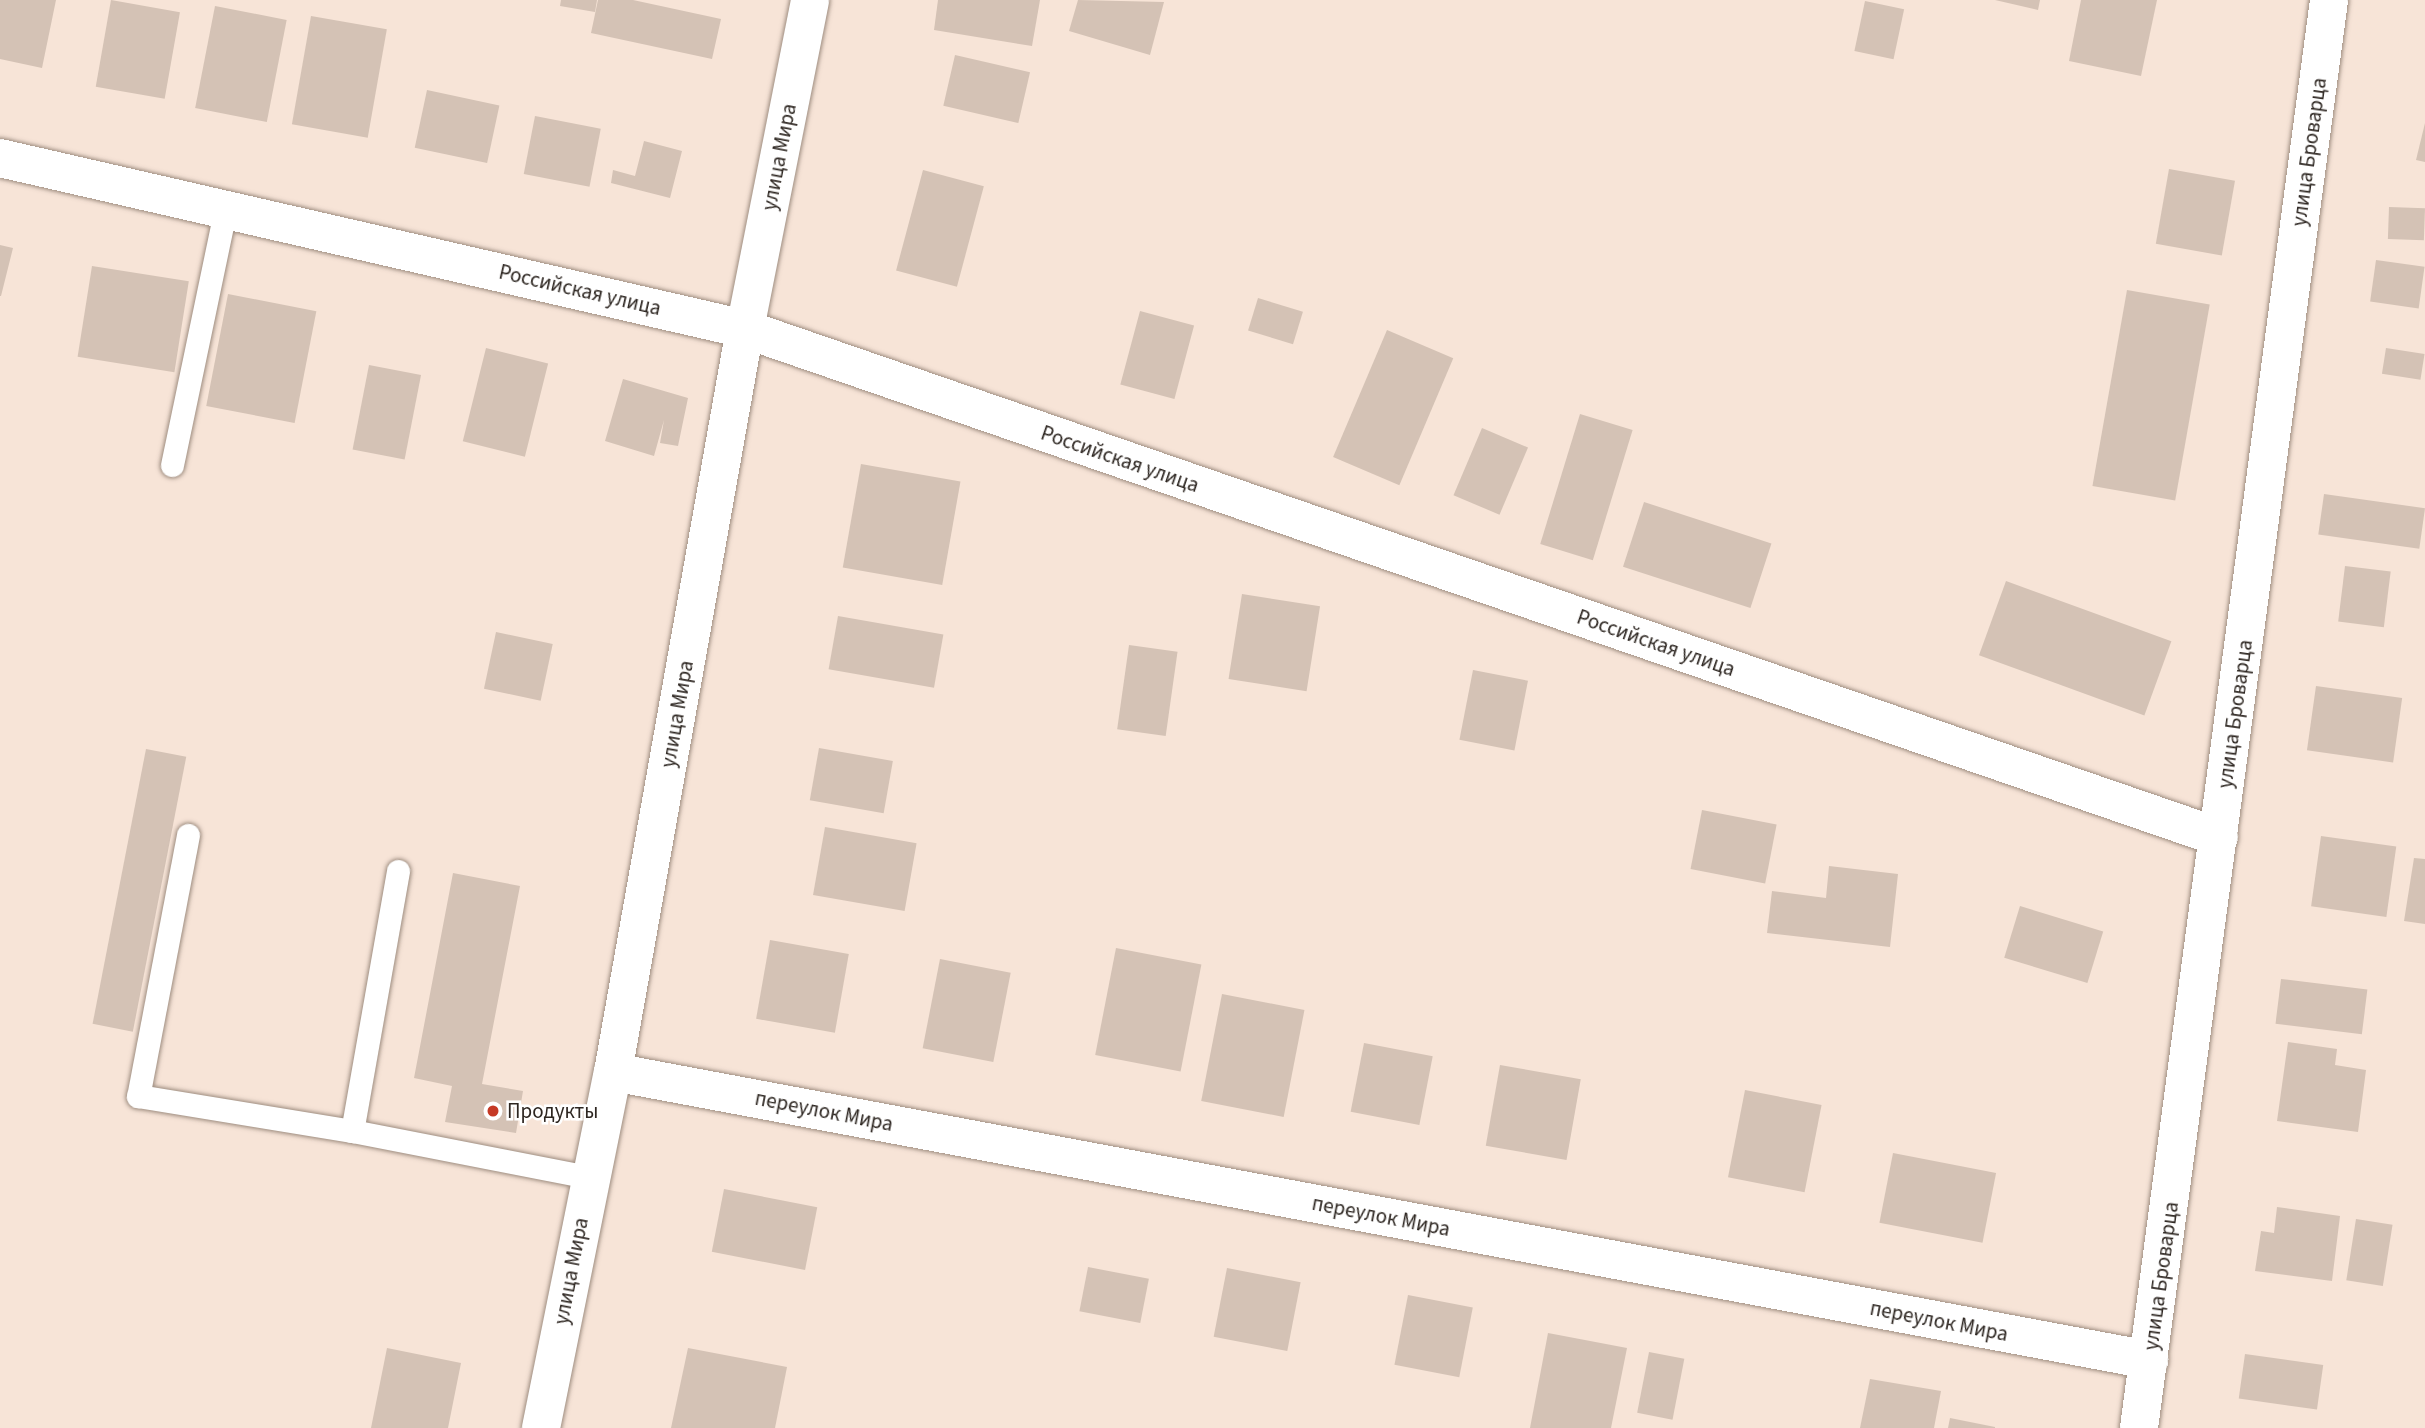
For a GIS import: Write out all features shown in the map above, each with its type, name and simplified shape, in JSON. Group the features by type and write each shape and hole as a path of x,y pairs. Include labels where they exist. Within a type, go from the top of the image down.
{"street":[{"name":"улица Мира","path":"541,1428 589,1177 613,1072 745,329 810,0"},
{"name":"улица Броварца","path":"2139,1428 2329,0"},
{"name":"Российская улица","path":"0,158 226,207 745,329 2218,837"},
{"name":"переулок Мира","path":"613,1072 2150,1360"}],"lane":[{"path":"172,465 226,207"},
{"path":"188,835 138,1096 352,1131 589,1177"},
{"path":"352,1131 398,871"}],"building":[{"path":"0,0 56,0 42,68 0,59"},
{"path":"111,0 180,12 165,99 96,87"},
{"path":"561,0 597,0 595,12 560,6"},
{"path":"598,0 633,0 721,19 712,59 591,33"},
{"path":"938,0 1040,0 1032,46 934,30"},
{"path":"1078,0 1164,2 1150,55 1069,31"},
{"path":"1995,0 2040,0 2038,10"},
{"path":"2081,0 2157,0 2141,76 2069,61"},
{"path":"1865,1 1904,9 1894,59 1854,51"},
{"path":"215,6 287,20 267,122 195,108"},
{"path":"311,16 387,29 368,138 292,124"},
{"path":"955,55 1030,72 1018,123 943,106"},
{"path":"427,90 499,105 487,163 415,148"},
{"path":"535,116 601,129 590,187 524,174"},
{"path":"2425,123 2425,162 2416,160"},
{"path":"644,141 682,151 670,198 611,183 613,170 635,176"},
{"path":"2169,169 2235,181 2222,255 2156,244"},
{"path":"923,170 984,186 957,287 896,270"},
{"path":"2389,207 2425,208 2424,240 2388,239"},
{"path":"0,245 13,248 1,296 0,296"},
{"path":"2376,260 2425,267 2419,308 2370,302"},
{"path":"92,266 189,281 174,372 78,357"},
{"path":"2127,290 2210,305 2175,501 2092,486"},
{"path":"228,294 316,311 295,423 206,406"},
{"path":"1258,298 1303,312 1293,344 1248,331"},
{"path":"1140,311 1194,325 1174,399 1120,384"},
{"path":"1387,330 1453,358 1399,485 1333,457"},
{"path":"486,348 548,363 525,457 463,441"},
{"path":"2386,348 2425,354 2420,380 2382,374"},
{"path":"369,365 421,375 405,460 353,449"},
{"path":"623,379 688,398 678,446 660,443 664,420 654,456 605,441"},
{"path":"1580,414 1633,430 1593,560 1540,544"},
{"path":"1482,428 1528,448 1500,515 1453,495"},
{"path":"861,464 960,482 942,585 843,567"},
{"path":"2324,494 2425,508 2419,549 2318,535"},
{"path":"1644,502 1771,543 1750,608 1623,567"},
{"path":"2345,566 2391,572 2384,627 2338,622"},
{"path":"2006,581 2171,641 2144,715 1979,655"},
{"path":"1242,594 1320,606 1307,691 1229,679"},
{"path":"838,616 943,635 934,688 829,669"},
{"path":"496,632 553,644 541,701 484,689"},
{"path":"1129,645 1178,652 1166,736 1117,729"},
{"path":"1473,670 1528,681 1514,750 1459,740"},
{"path":"2316,686 2402,698 2393,762 2307,750"},
{"path":"819,748 893,761 884,813 810,800"},
{"path":"146,749 186,757 133,1032 93,1024"},
{"path":"1702,810 1777,825 1765,883 1691,869"},
{"path":"825,827 917,843 905,911 813,895"},
{"path":"2321,836 2396,847 2386,917 2311,906"},
{"path":"2414,858 2425,859 2425,924 2404,921"},
{"path":"1829,866 1898,874 1890,947 1767,933 1772,891 1826,898"},
{"path":"453,873 520,886 482,1084 523,1091 516,1133 445,1122 452,1086 414,1078"},
{"path":"2020,906 2103,931 2087,983 2004,958"},
{"path":"770,940 849,954 835,1033 756,1019"},
{"path":"1116,948 1201,965 1181,1072 1095,1055"},
{"path":"940,959 1011,973 993,1062 923,1048"},
{"path":"2281,979 2367,990 2362,1034 2276,1024"},
{"path":"1222,994 1304,1010 1284,1117 1201,1101"},
{"path":"2288,1042 2337,1049 2335,1065 2366,1070 2358,1132 2277,1121"},
{"path":"1364,1043 1433,1056 1419,1125 1351,1112"},
{"path":"1500,1065 1581,1079 1567,1160 1486,1146"},
{"path":"1745,1090 1822,1105 1805,1192 1728,1177"},
{"path":"1893,1153 1996,1173 1983,1243 1879,1223"},
{"path":"724,1189 817,1207 805,1270 712,1252"},
{"path":"2277,1207 2340,1216 2332,1281 2255,1271 2261,1231 2274,1233"},
{"path":"2356,1219 2393,1225 2383,1286 2346,1280"},
{"path":"1088,1267 1149,1279 1140,1323 1079,1311"},
{"path":"1227,1268 1301,1282 1287,1351 1214,1337"},
{"path":"1408,1295 1473,1308 1459,1377 1394,1365"},
{"path":"1548,1333 1627,1348 1611,1428 1530,1428"},
{"path":"387,1348 461,1363 448,1428 371,1428"},
{"path":"688,1348 787,1367 775,1428 671,1428"},
{"path":"1649,1352 1684,1359 1673,1420 1637,1413"},
{"path":"2245,1354 2323,1365 2317,1410 2239,1399"},
{"path":"1870,1379 1941,1391 1934,1428 1860,1428"},
{"path":"1950,1418 1995,1427 1995,1428 1948,1428"}],"place":[{"name":"Продукты","path":"493,1111"}]}
